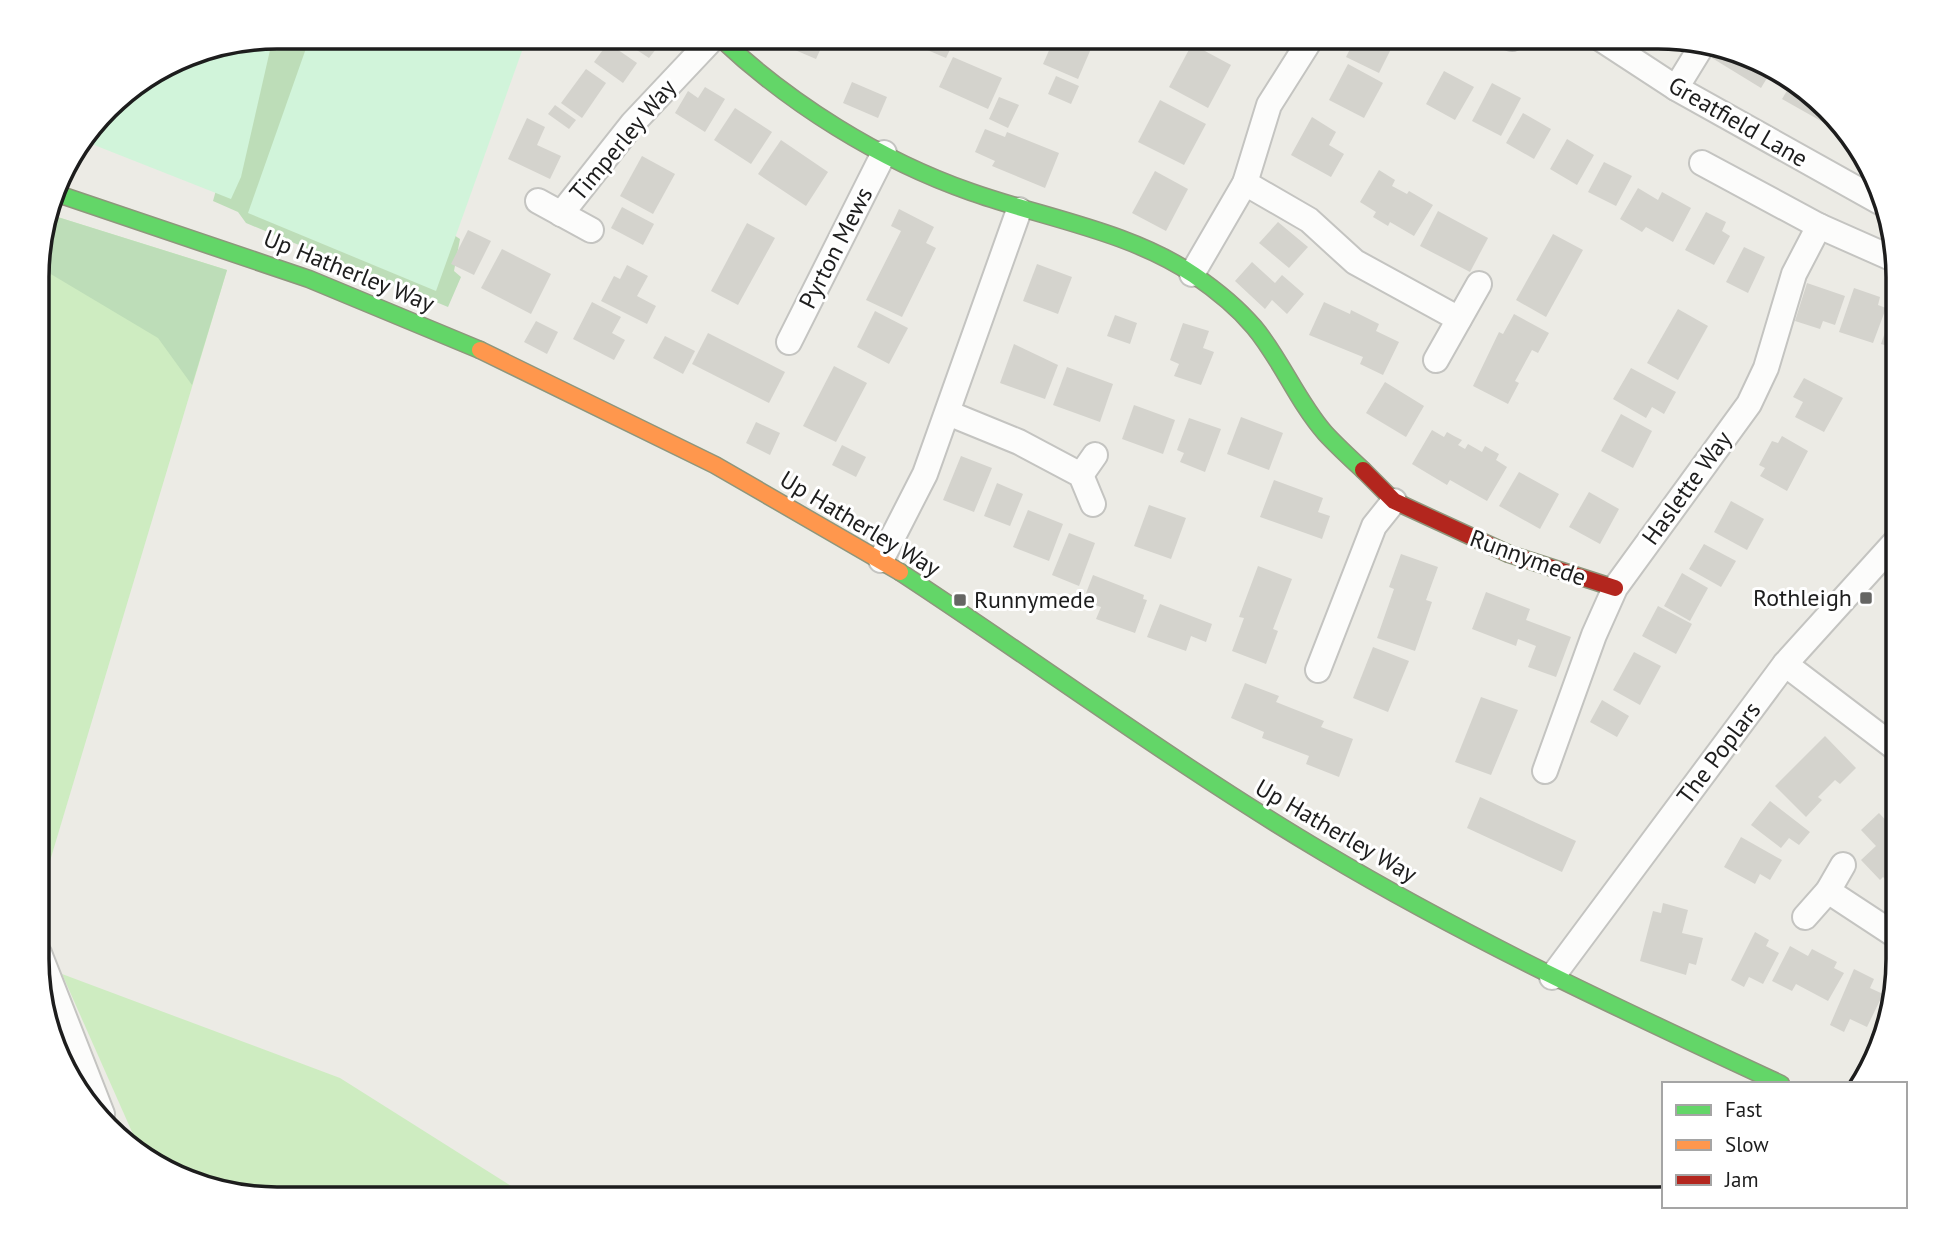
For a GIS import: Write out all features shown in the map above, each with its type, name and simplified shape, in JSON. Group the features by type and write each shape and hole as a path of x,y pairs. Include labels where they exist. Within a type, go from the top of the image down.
{"street":[{"name":"Timperley Way","path":"561,214 633,123 705,49"},
{"name":"Runnymede","path":"731,49 796,100 884,153 968,191 1019,210 1100,232 1192,274 1237,308 1256,329 1324,432 1394,500 1509,554 1615,588"},
{"path":"1192,274 1245,183 1269,105 1304,49"},
{"name":"Greatfield Lane","path":"1616,49 1676,89 1871,197"},
{"path":"1676,89 1698,52"},
{"name":"Pyrton Mews","path":"789,342 884,153"},
{"path":"1702,163 1819,226 1885,255"},
{"path":"1245,183 1309,219 1355,262 1460,319"},
{"name":"Up Hatherley Way","path":"64,195 260,260 398,313 564,385 718,467 881,560 1233,797 1326,855 1552,977 1777,1082"},
{"name":"Timperley Way","path":"538,201 591,230"},
{"path":"881,560 925,474 1019,210"},
{"name":"Haslette Way","path":"1557,760 1594,635 1615,588 1749,404 1766,368 1794,274 1819,226"},
{"path":"1436,360 1479,284"},
{"path":"948,412 1019,442 1081,475 1093,504"},
{"path":"1081,475 1095,455"},
{"path":"1318,670 1374,526 1394,500"},
{"name":"The Poplars","path":"1552,977 1785,664 1886,552"},
{"path":"1785,664 1886,741"},
{"path":"1805,917 1828,891 1843,865"},
{"path":"1828,891 1886,929"},
{"path":"51,983 95,1097"}],"green space":[{"path":"270,49 241,177 231,199 92,144 127,105 176,72 232,53"},
{"path":"306,49 523,49 436,291 248,213"},
{"path":"347,49 443,228 460,239 454,271 461,277 448,307 246,223 238,212 213,201 255,50"},
{"path":"57,217 227,270 49,864 49,277 51,247"},
{"path":"57,217 227,270 192,385 158,338 49,273"},
{"path":"62,974 340,1078 513,1187 247,1185 218,1179 176,1164 134,1136"}],"building":[{"path":"604,49 617,49 637,63 623,83 594,62"},
{"path":"635,49 656,49 649,58"},
{"path":"793,49 821,49 816,59"},
{"path":"925,49 950,49 946,58"},
{"path":"1050,49 1091,49 1078,79 1043,64"},
{"path":"1189,49 1201,49 1231,65 1208,108 1169,87"},
{"path":"1350,49 1391,49 1379,73 1346,57"},
{"path":"1713,56 1732,61 1768,77 1761,88 1712,58"},
{"path":"953,57 1002,78 988,109 939,87"},
{"path":"1348,64 1383,83 1364,118 1329,100"},
{"path":"586,69 606,83 582,118 561,103"},
{"path":"1444,71 1474,87 1455,120 1426,104"},
{"path":"1056,76 1079,86 1071,104 1048,94"},
{"path":"852,82 887,97 878,118 843,103"},
{"path":"1492,83 1521,98 1501,136 1472,121"},
{"path":"705,87 725,99 705,132 675,113 688,91 698,98"},
{"path":"1788,89 1827,124 1782,99"},
{"path":"999,97 1019,105 1008,128 989,119"},
{"path":"1160,100 1206,124 1184,165 1138,142"},
{"path":"555,105 576,120 569,129 548,114"},
{"path":"735,108 772,132 751,164 714,140"},
{"path":"1523,113 1551,129 1534,159 1506,143"},
{"path":"1312,117 1336,132 1329,145 1344,154 1331,177 1291,155"},
{"path":"527,118 545,127 537,145 561,156 550,179 508,159"},
{"path":"985,129 1005,137 1007,132 1059,153 1045,188 992,166 995,161 975,152"},
{"path":"1567,139 1594,155 1577,185 1550,169"},
{"path":"781,140 828,172 806,206 758,174"},
{"path":"642,156 675,174 653,214 620,196"},
{"path":"1604,162 1632,176 1616,206 1588,192"},
{"path":"1379,170 1395,180 1392,186 1407,194 1409,191 1433,205 1414,236 1390,222 1388,226 1373,217 1376,212 1360,202"},
{"path":"1155,171 1188,189 1166,231 1132,213"},
{"path":"1638,188 1658,200 1662,192 1691,208 1673,242 1646,227 1642,232 1620,219"},
{"path":"622,207 654,224 643,245 611,228"},
{"path":"899,209 934,227 926,243 936,248 902,317 866,300 901,231 891,226"},
{"path":"1438,211 1488,238 1470,272 1420,246"},
{"path":"1706,212 1726,222 1722,231 1730,236 1714,265 1685,250"},
{"path":"1278,222 1308,247 1289,268 1259,243"},
{"path":"747,223 775,238 738,305 711,291"},
{"path":"468,230 491,241 474,275 451,264"},
{"path":"1553,234 1583,250 1546,317 1516,300"},
{"path":"1744,247 1765,257 1748,293 1726,282"},
{"path":"502,249 551,274 531,314 481,288"},
{"path":"1252,262 1275,283 1282,275 1304,294 1287,314 1272,300 1265,309 1235,281"},
{"path":"1037,264 1072,277 1058,314 1023,301"},
{"path":"627,265 648,276 637,296 656,306 647,324 601,301 614,276 620,279"},
{"path":"1807,283 1845,296 1835,325 1823,321 1820,329 1795,321"},
{"path":"1854,288 1880,297 1878,305 1886,308 1873,343 1839,332"},
{"path":"592,302 621,317 612,333 625,340 614,360 573,339"},
{"path":"1324,302 1350,314 1351,310 1379,324 1376,331 1399,342 1383,375 1360,364 1363,357 1309,335"},
{"path":"1678,309 1708,326 1678,380 1647,363"},
{"path":"875,311 908,328 889,364 857,347"},
{"path":"1514,314 1549,333 1538,353 1532,350 1515,381 1519,383 1508,404 1473,386 1499,332 1503,334"},
{"path":"1115,315 1137,323 1130,344 1107,336"},
{"path":"536,321 558,332 547,354 524,342"},
{"path":"1183,323 1209,331 1203,348 1214,352 1201,385 1174,376 1179,364 1170,360"},
{"path":"1886,329 1886,345 1881,344"},
{"path":"708,333 785,372 769,403 692,364"},
{"path":"665,336 695,351 683,374 653,358"},
{"path":"1014,344 1058,365 1045,399 1000,383"},
{"path":"834,366 867,383 836,442 803,426"},
{"path":"1067,367 1113,384 1100,422 1053,405"},
{"path":"1631,368 1676,392 1664,414 1652,407 1646,418 1613,399"},
{"path":"1804,378 1843,398 1824,432 1795,417 1803,402 1793,397"},
{"path":"1385,382 1424,406 1406,437 1366,413"},
{"path":"1134,405 1175,420 1163,454 1122,439"},
{"path":"1621,414 1652,431 1633,468 1601,451"},
{"path":"1241,417 1283,433 1269,470 1227,454"},
{"path":"1189,418 1221,429 1205,472 1180,462 1184,453 1177,450"},
{"path":"756,422 780,433 770,455 746,443"},
{"path":"1432,430 1444,437 1447,432 1462,440 1458,445 1465,449 1468,444 1482,452 1485,446 1499,454 1496,460 1507,467 1487,501 1450,480 1447,485 1412,464"},
{"path":"1782,436 1808,451 1787,491 1760,476 1765,468 1759,465 1772,441 1778,443"},
{"path":"842,445 866,457 856,477 832,465"},
{"path":"961,456 992,468 974,512 943,500"},
{"path":"1519,472 1559,494 1540,529 1499,506"},
{"path":"1274,480 1323,498 1318,512 1330,516 1322,539 1260,517"},
{"path":"997,483 1023,494 1010,526 984,516"},
{"path":"1589,492 1619,509 1600,544 1569,527"},
{"path":"1731,501 1764,519 1747,550 1714,532"},
{"path":"1149,505 1186,518 1171,559 1134,546"},
{"path":"1028,510 1063,524 1049,561 1013,547"},
{"path":"1069,533 1095,543 1079,586 1052,575"},
{"path":"1704,544 1736,561 1721,587 1689,569"},
{"path":"1401,554 1438,567 1426,600 1432,602 1415,651 1377,638 1394,589 1389,587"},
{"path":"1258,566 1292,579 1273,629 1278,631 1266,664 1232,651 1244,618 1239,617"},
{"path":"1682,573 1708,588 1690,621 1664,606"},
{"path":"1093,575 1144,595 1143,599 1147,600 1135,633 1096,619 1101,607 1083,601"},
{"path":"1486,592 1530,609 1526,620 1571,637 1556,677 1528,667 1536,646 1518,639 1516,646 1472,629"},
{"path":"1160,604 1212,624 1206,642 1191,636 1186,651 1147,637"},
{"path":"1658,606 1692,624 1676,654 1642,636"},
{"path":"1373,647 1409,661 1388,712 1353,698"},
{"path":"1634,652 1661,666 1640,705 1613,690"},
{"path":"1245,683 1279,696 1276,702 1324,721 1321,727 1353,739 1339,777 1306,764 1309,756 1262,738 1264,732 1231,718"},
{"path":"1481,697 1518,710 1491,775 1455,762"},
{"path":"1602,700 1629,716 1617,737 1590,722"},
{"path":"1825,736 1856,768 1840,784 1835,780 1818,797 1822,800 1806,817 1775,786"},
{"path":"1480,797 1576,841 1562,872 1467,828"},
{"path":"1770,801 1810,832 1799,845 1789,838 1781,848 1751,825"},
{"path":"1879,813 1886,820 1886,880 1883,877 1880,880 1861,860 1876,846 1861,830"},
{"path":"1741,837 1782,860 1770,880 1760,874 1755,884 1724,867"},
{"path":"1663,903 1688,910 1682,933 1703,938 1696,965 1689,963 1686,975 1640,961 1653,911 1661,913"},
{"path":"1755,932 1769,940 1766,946 1779,953 1763,984 1749,977 1744,987 1731,980"},
{"path":"1790,946 1808,956 1812,949 1837,962 1834,968 1844,973 1828,1001 1796,984 1792,991 1772,981"},
{"path":"1854,969 1874,979 1870,988 1883,994 1867,1027 1850,1019 1844,1032 1830,1025"}],"traffic: fast":[{"path":"732,49 805,107 903,164 971,192 1114,236 1169,260 1194,275 1226,299 1254,327 1315,421 1363,470"},
{"path":"64,196 309,279 480,350"},
{"path":"900,572 1163,750 1323,852 1435,915 1549,974 1777,1082"}],"traffic: slow":[{"path":"480,350 715,465 900,572"}],"traffic: jam":[{"path":"1363,470 1394,501 1509,554 1615,588"}],"place":[{"name":"Rothleigh","path":"1866,598"},
{"name":"Runnymede","path":"960,600"}]}
